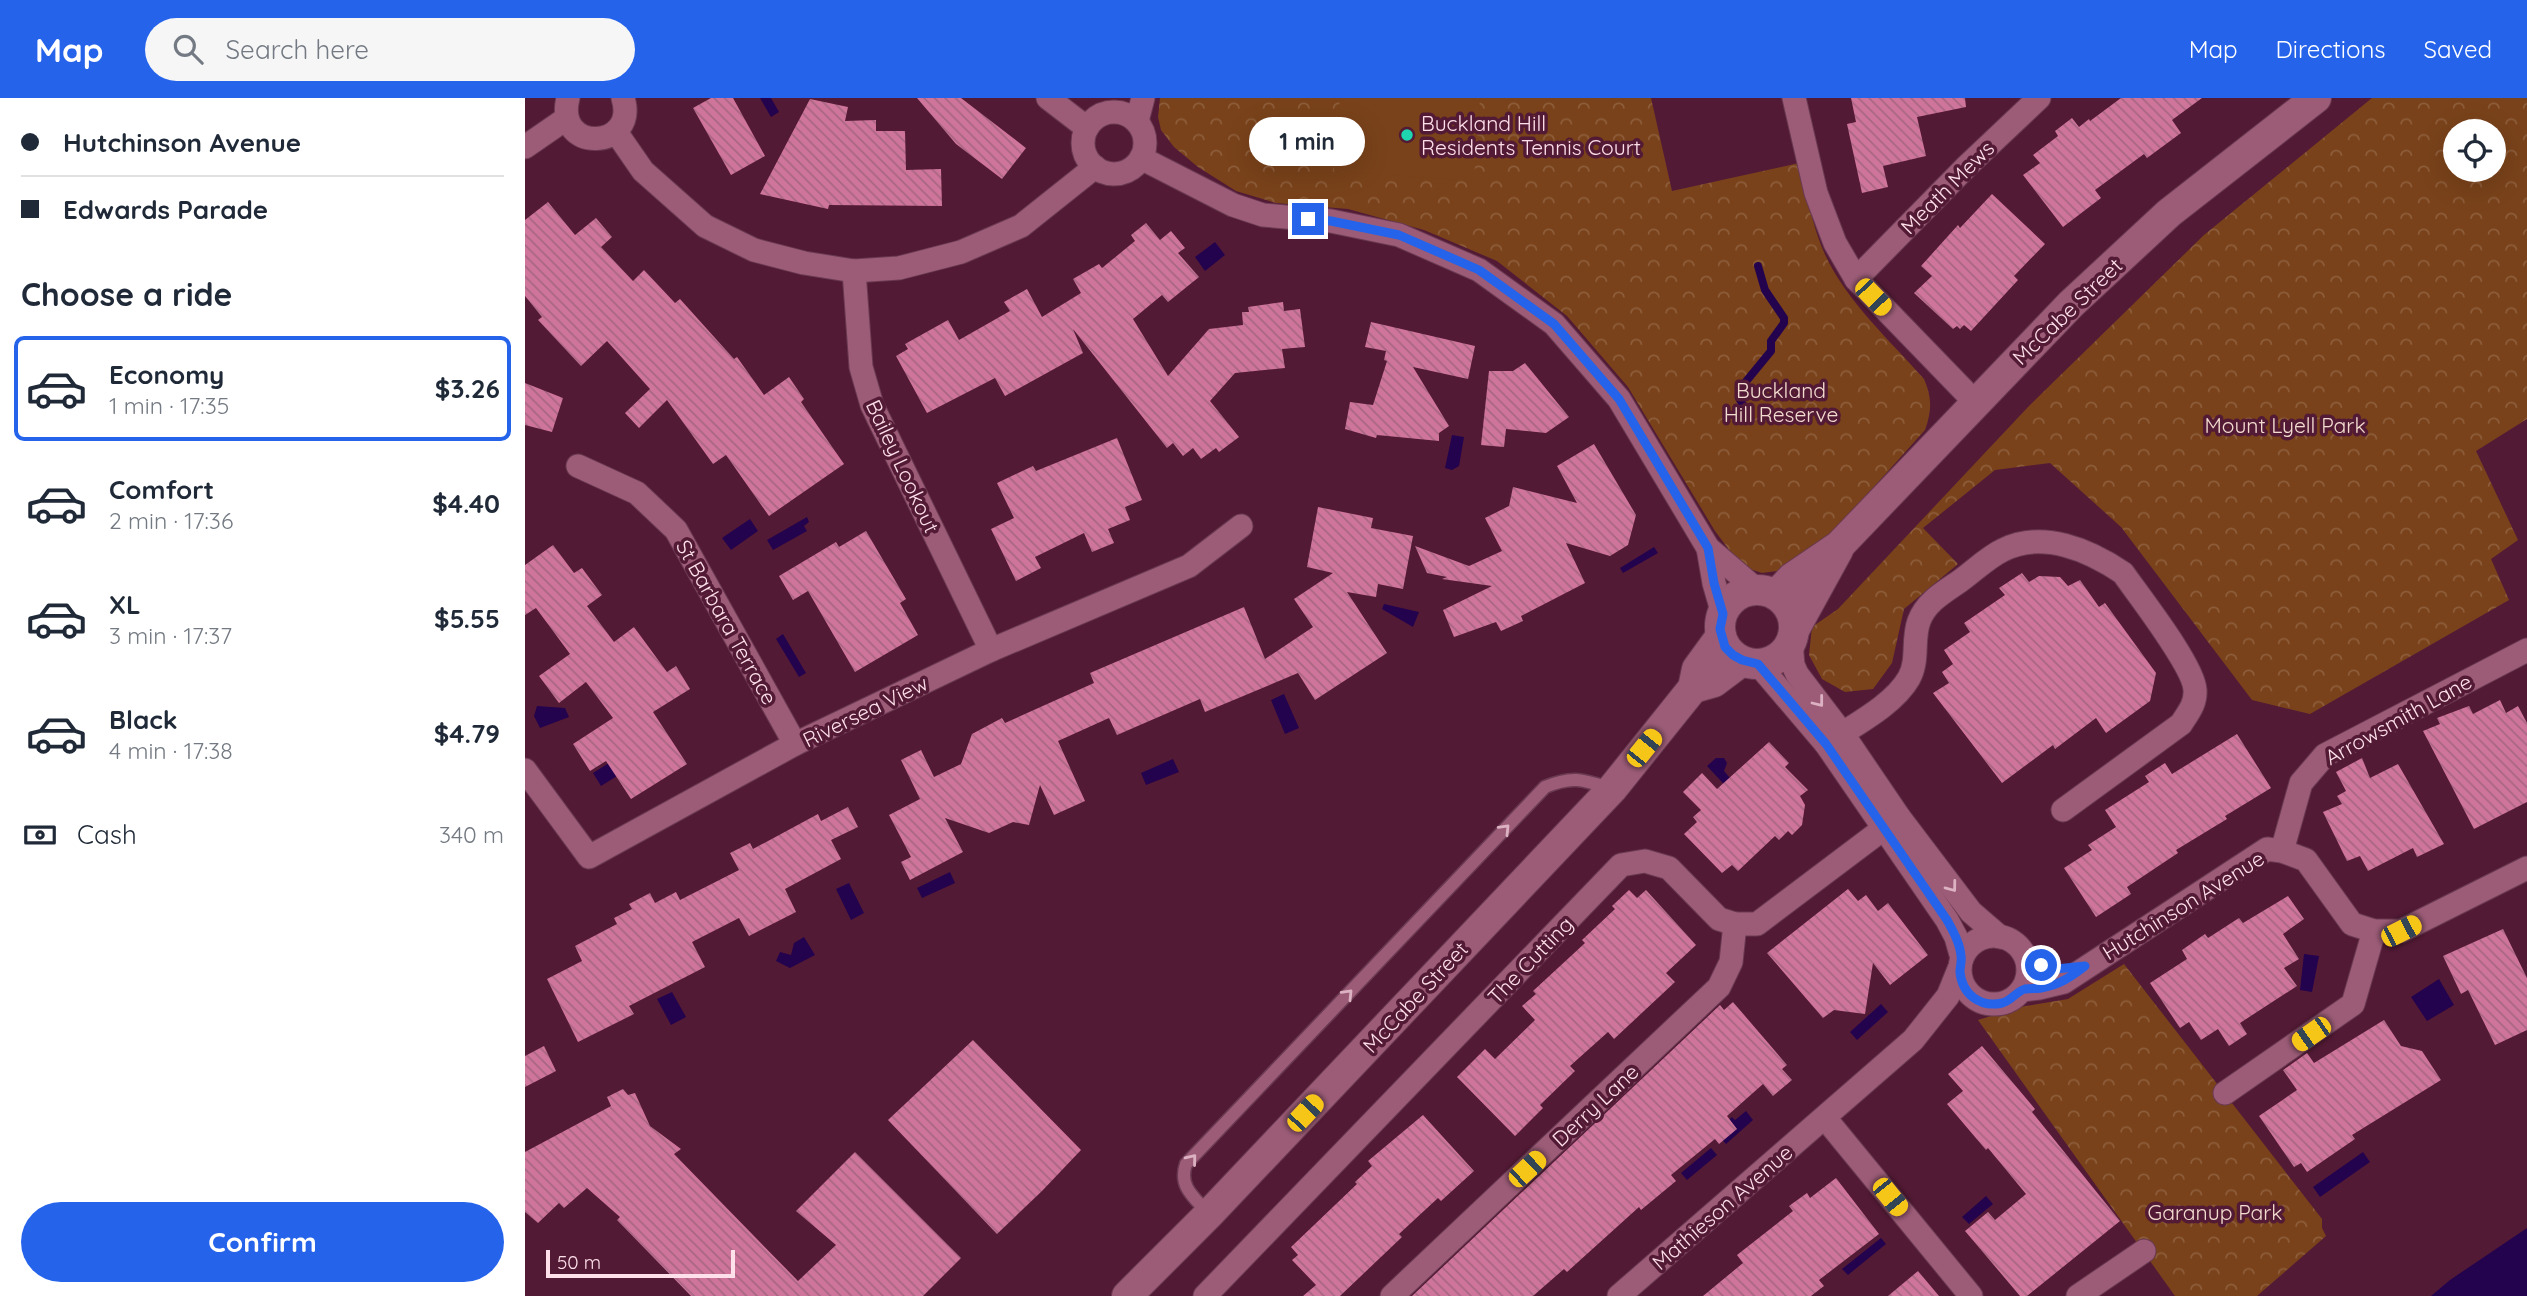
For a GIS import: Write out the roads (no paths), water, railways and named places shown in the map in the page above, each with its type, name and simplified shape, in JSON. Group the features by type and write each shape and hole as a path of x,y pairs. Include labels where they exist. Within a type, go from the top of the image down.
{"street":[{"path":"525,147 567,108 572,128 586,138 607,137 616,132 625,113 623,98"},
{"path":"1048,98 1087,128"},
{"path":"1137,121 1143,98"},
{"path":"1794,98 1816,193 1835,243 1856,279 1975,402"},
{"name":"Meath Mews","path":"1856,279 1967,166 2039,98"},
{"name":"McCabe Street","path":"1127,1296 1209,1214 1612,789 1693,688 1697,669 1736,597 1767,593 1839,546 2071,304 2169,213 2316,98"},
{"path":"1111,112 1119,112 1137,121 1145,137 1141,158 1132,168 1122,173 1112,174 1095,167 1088,159 1083,146 1087,128 1093,119 1111,112"},
{"path":"616,132 643,171 705,226 754,250 804,263 854,271 899,268 949,255 1021,226 1095,167"},
{"path":"1141,158 1233,205 1263,215 1331,221 1399,235 1479,270 1554,324 1619,399 1708,548 1722,625 1733,655 1750,662 1834,739"},
{"name":"Bailey Lookout","path":"854,271 861,367 872,405 991,650"},
{"name":"St Barbara Terrace","path":"578,466 637,493 676,530 795,744"},
{"name":"Riversea View","path":"525,770 589,858 795,744 991,650 1189,566 1241,526"},
{"path":"1834,739 1873,713 1909,679 1915,665 1919,622 1932,601 2004,550 2029,542 2055,541 2107,562 2123,573 2190,669 2195,688 2193,706 2181,724 2063,810"},
{"name":"McCabe Street","path":"1693,688 1714,682 1750,662 1777,658 1792,636 1839,546"},
{"path":"1708,548 1790,610 1793,665 1797,674 1834,739 1891,823 1947,920 1956,937 1962,984 1969,994 1979,1002 2005,1003 2022,990 2027,979 2025,957 2011,941 2000,937 1984,937 1974,943 1961,963"},
{"name":"Arrowsmith Lane","path":"2283,851 2301,783 2325,755 2527,650"},
{"path":"1735,924 1757,923 1891,823"},
{"path":"1891,823 1971,912 2000,937"},
{"name":"Hutchinson Avenue","path":"2022,990 2064,982 2267,849 2283,851 2306,860 2352,924 2374,931"},
{"name":"The Cutting","path":"1205,1296 1621,865 1645,862 1669,868 1719,919 1735,924"},
{"path":"2225,1093 2353,1004 2374,931 2401,931 2527,868"},
{"name":"Derry Lane","path":"1392,1296 1719,987 1731,962 1735,924"},
{"name":"Hutchinson Avenue","path":"2025,957 2042,966 2056,969 2085,966"},
{"name":"Mathieson Avenue","path":"1913,1040 1948,996 1961,963"},
{"name":"Mathieson Avenue","path":"1619,1296 1913,1040 1961,1009 1979,1002"},
{"path":"1825,1118 1971,1296"},
{"path":"2078,1296 2144,1251"}],"lane":[{"path":"1209,1214 1185,1186 1182,1175 1186,1164 1545,787 1577,778 1612,789"}],"waterway":[{"path":"1746,410 1739,398 1739,390 1771,351 1771,341 1784,323 1784,318 1765,290 1758,266"}],"place":[{"name":"Buckland Hill Residents Tennis Court","path":"1407,135"}],"park label":[{"name":"Buckland Hill Reserve","path":"1781,402"},
{"name":"Mount Lyell Park","path":"2285,425"},
{"name":"Garanup Park","path":"2215,1212"}]}
